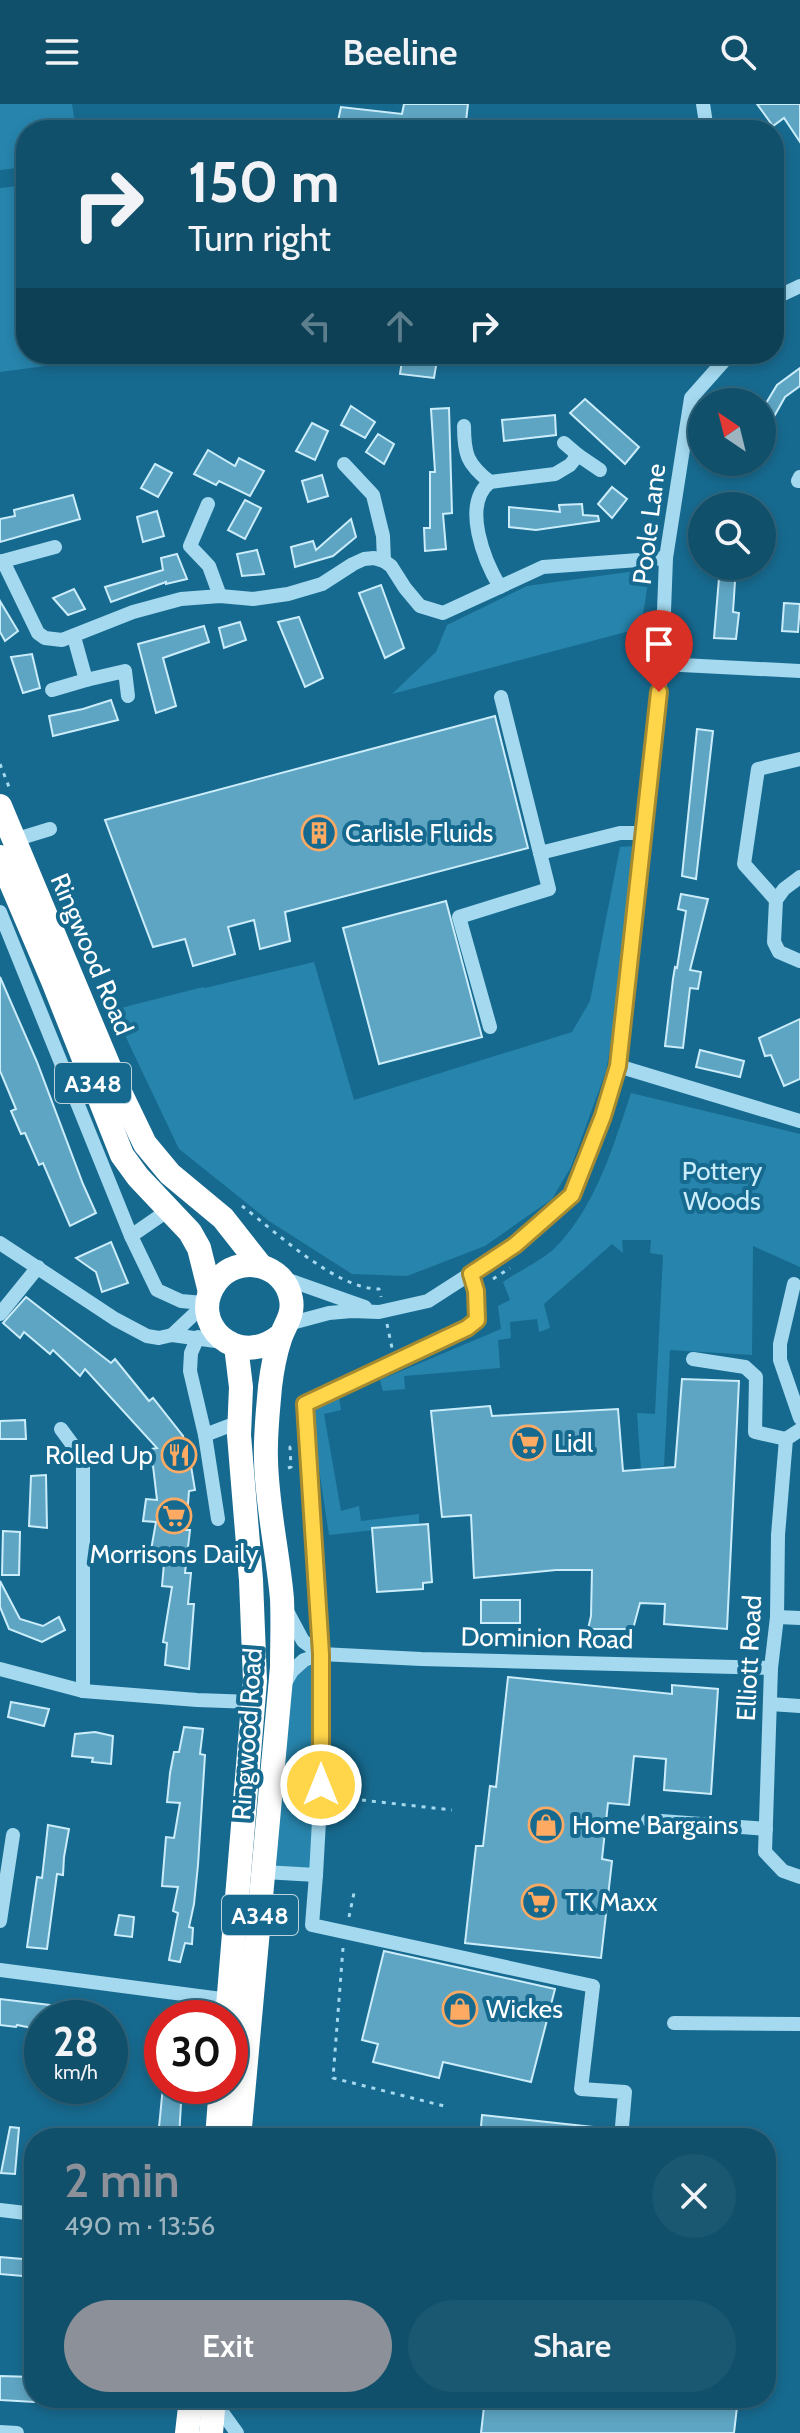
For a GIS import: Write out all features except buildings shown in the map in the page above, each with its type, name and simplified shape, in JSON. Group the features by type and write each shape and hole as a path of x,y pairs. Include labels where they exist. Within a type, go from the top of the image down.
{"highway":[{"name":"Ringwood Road","path":"6,800 7,849 53,981 122,1155 138,1177 190,1232 199,1248 207,1299"},
{"name":"Ringwood Road","path":"7,849 145,1144 170,1174 223,1218 269,1271"},
{"path":"247,1264 269,1271 287,1286 292,1311 285,1329 272,1343 248,1349 232,1344 212,1325 207,1299 225,1273 247,1264"},
{"name":"Ringwood Road","path":"240,2128 282,1667 282,1600 266,1461 274,1359 285,1329"},
{"name":"Ringwood Road","path":"229,2000 255,1681 239,1422 241,1387 232,1344"},
{"path":"218,2128 220,2104"},
{"path":"187,2433 201,2408"},
{"path":"207,2408 211,2433"}],"street":[{"name":"Poole Lane","path":"285,1329 329,1313 352,1311 383,1316 428,1301 515,1245 572,1195 591,1149 618,1066 662,664 666,558 691,398 721,364"},
{"path":"464,426 465,454 480,475 490,482 555,474 570,465 578,455"},
{"path":"564,443 600,470"},
{"path":"344,464 373,495 383,536 384,561"},
{"path":"490,482 478,498 476,515 481,547 500,587"},
{"path":"208,504 190,546 209,566 220,596"},
{"path":"55,547 2,561 31,624 38,633 53,640 74,637 133,612 181,599 220,596 253,599 288,594 322,584 364,559 384,561 397,572 420,606 443,613 543,567 666,558"},
{"path":"74,637 86,680"},
{"path":"662,664 800,671"},
{"path":"52,690 125,671 128,696"},
{"path":"490,1027 459,917 549,889 501,697"},
{"path":"776,900 744,864 758,769 800,759"},
{"path":"7,849 50,829"},
{"path":"540,853 620,833 644,833"},
{"path":"800,877 784,889 776,900 774,942 779,952 800,961"},
{"path":"0,912 3,929 131,1236 157,1290 181,1301 207,1299"},
{"path":"618,1066 800,1121"},
{"path":"131,1236 170,1209"},
{"path":"0,1243 134,1331 159,1338 172,1335 198,1337 232,1344"},
{"path":"0,1314 38,1267"},
{"path":"269,1271 383,1316"},
{"path":"471,1274 476,1291 477,1320 467,1328 305,1404 321,1654 321,1785 312,1925 593,1986 581,2089 625,2092 622,2128"},
{"path":"794,1284 780,1344 780,1360 794,1388 800,1418"},
{"path":"172,1335 192,1318 207,1299"},
{"path":"198,1337 191,1353 190,1371 205,1435 218,1519"},
{"path":"693,1359 745,1367 756,1377 755,1432 786,1439 800,1430"},
{"path":"205,1435 239,1422"},
{"path":"61,1429 83,1459 83,1691"},
{"name":"Elliott Road","path":"786,1439 778,1535 777,1617 771,1668 765,1852 783,1871 800,1877"},
{"path":"282,1600 303,1641 321,1654"},
{"path":"777,1617 800,1618"},
{"path":"280,1692 292,1671 304,1660 321,1654"},
{"name":"Dominion Road","path":"321,1654 771,1668"},
{"path":"0,1669 83,1691 253,1702"},
{"path":"770,1704 800,1706"},
{"path":"648,1820 766,1829"},
{"path":"0,1921 13,1835"},
{"path":"264,1872 316,1875"},
{"path":"0,1970 175,2000"},
{"path":"674,2023 800,2024"},
{"path":"0,2210 24,2213"},
{"path":"214,2408 237,2433"},
{"path":"0,2432 17,2433"}],"path":[{"path":"0,764 6,800"},
{"path":"232,1199 329,1273 370,1289 379,1289"},
{"path":"383,1316 394,1362"},
{"path":"352,1799 452,1810"},
{"path":"354,1893 345,1933 333,2078 444,2106"}],"green space":[{"path":"0,104 72,104 74,120 16,120 16,168 0,170"},
{"path":"16,186 16,364 60,364 0,372 0,188"},
{"path":"650,569 641,628 392,694 436,652 447,625 527,586"},
{"path":"635,846 606,1071 571,1167 552,1199 485,1246 407,1276 352,1274 269,1221 179,1149 113,1010 314,962 354,1100 572,1032 590,1001 620,847"},
{"name":"Pottery Woods","path":"631,1093 800,1134 800,1267 753,1246 752,1355 670,1350 664,1466 641,1470 637,1413 655,1414 663,1255 650,1253 651,1240 622,1240 623,1253 612,1244 544,1304 550,1328 539,1332 537,1319 510,1322 511,1338 498,1340 500,1368 404,1376 405,1389 383,1391 380,1380 501,1329 498,1306 510,1300 503,1282 555,1248 582,1214 602,1175"},
{"path":"339,1397 341,1410 324,1414 341,1511 359,1506 361,1521 419,1514 419,1525 329,1535 311,1416 314,1408"},
{"path":"321,1654 316,1875 264,1872 280,1692"}],"place":[{"name":"Carlisle Fluids","path":"319,833"},
{"name":"Lidl","path":"528,1443"},
{"name":"Rolled Up","path":"179,1455"},
{"name":"Morrisons Daily","path":"174,1516"},
{"name":"Home Bargains","path":"546,1825"},
{"name":"TK Maxx","path":"539,1902"},
{"name":"Wickes","path":"460,2009"}],"route":[{"path":"321,1785 321,1654 305,1404 467,1328 477,1320 476,1291 471,1274 515,1245 572,1195 591,1149 618,1066 659,692"}]}
